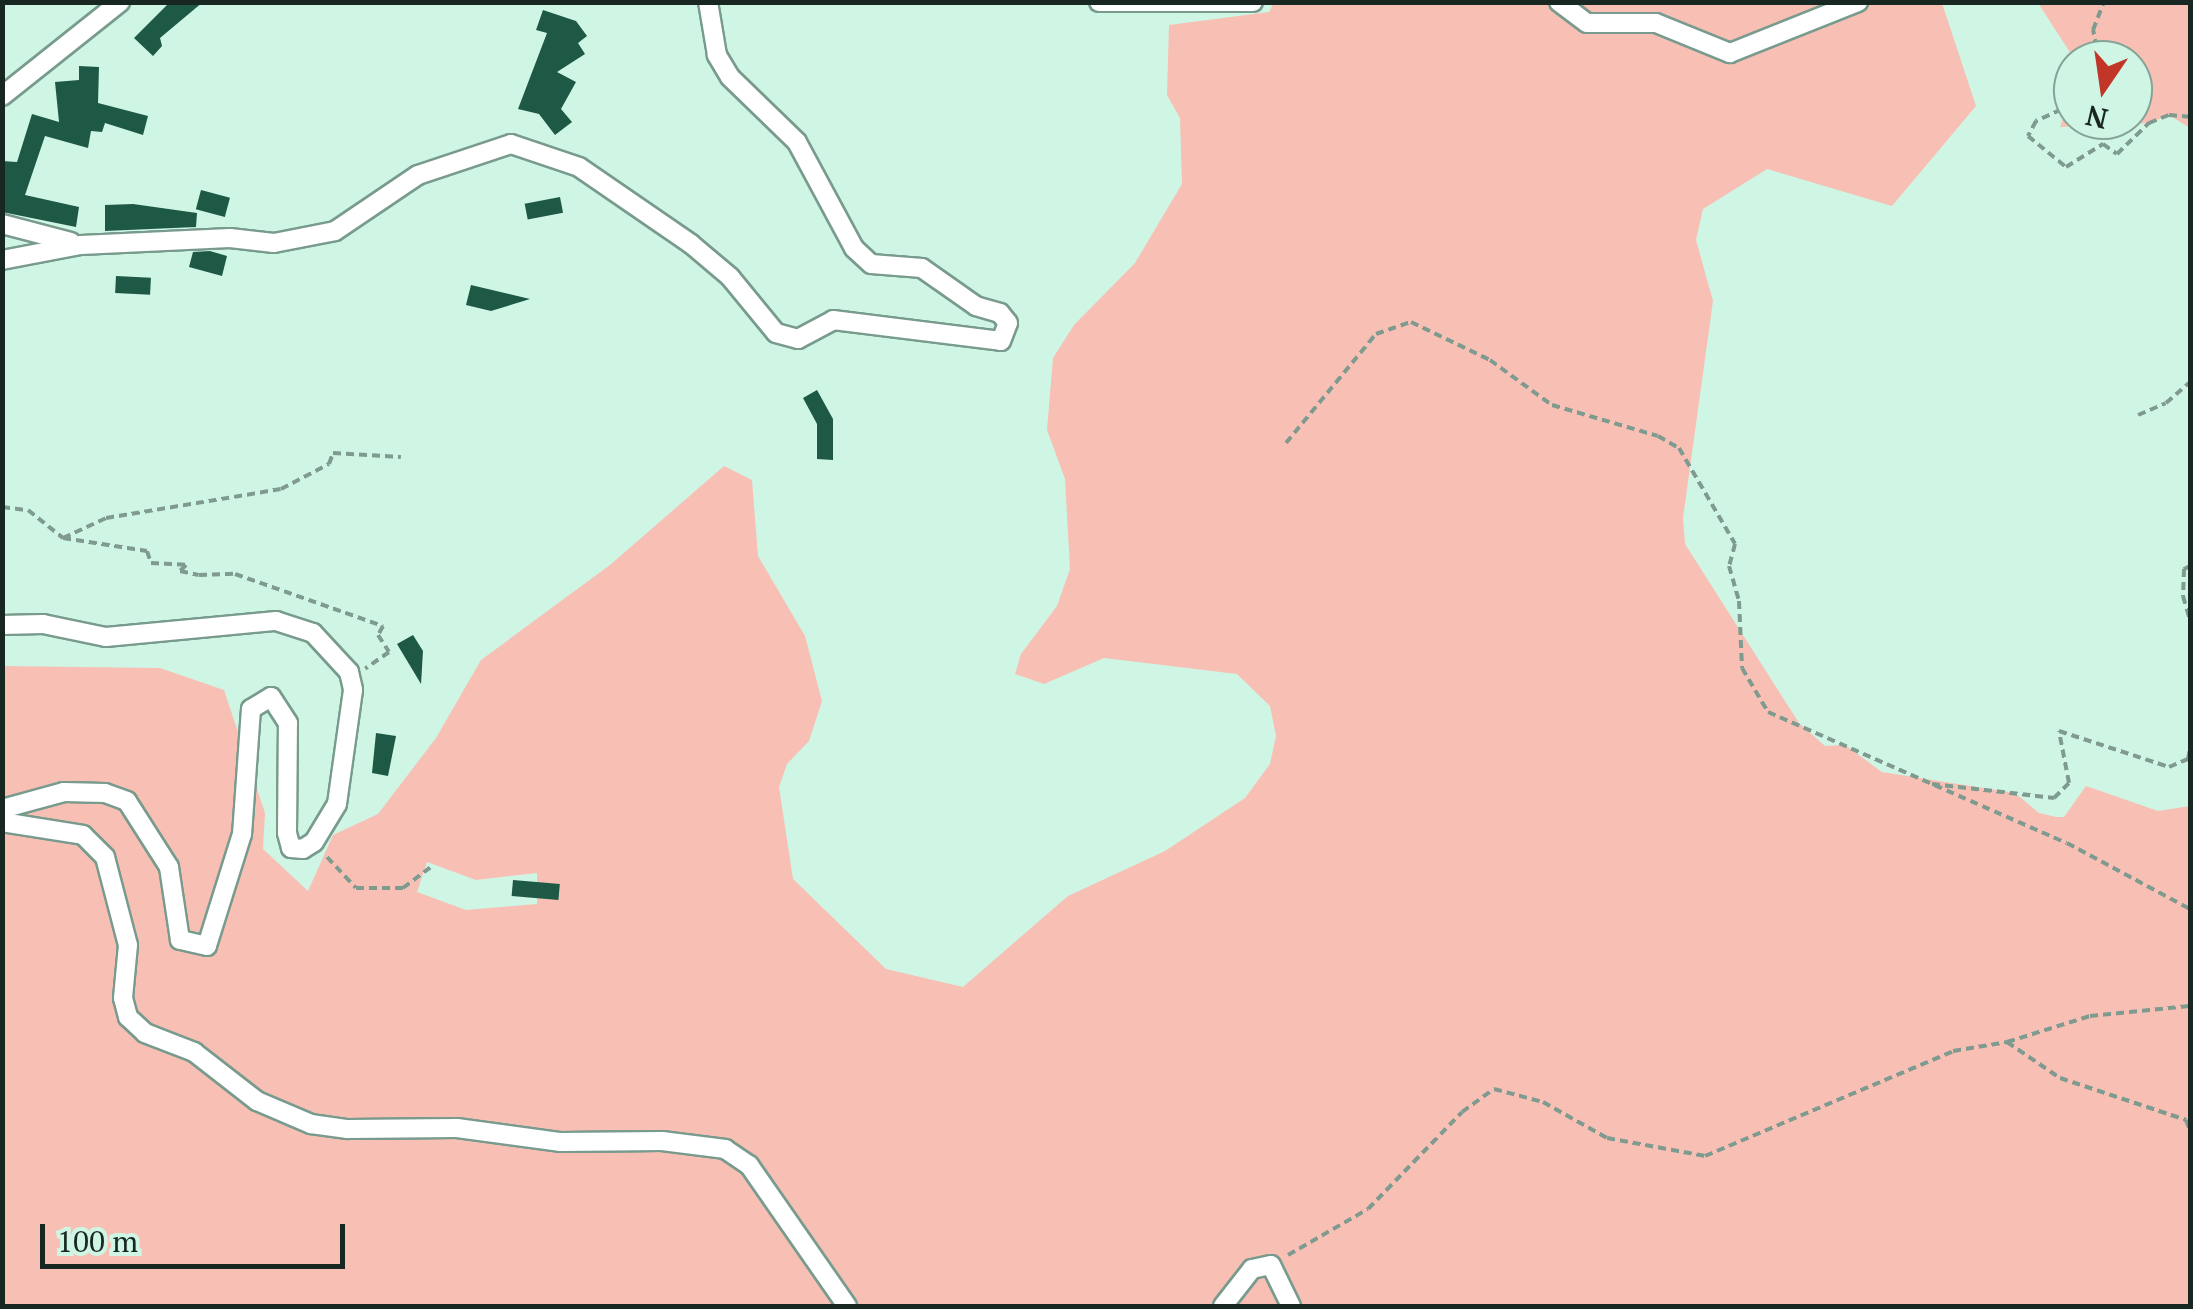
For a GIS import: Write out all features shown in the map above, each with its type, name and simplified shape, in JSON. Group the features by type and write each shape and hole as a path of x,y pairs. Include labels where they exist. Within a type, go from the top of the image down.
{"street":[{"path":"2,96 120,2"},
{"path":"2,260 81,244 230,238 274,243 334,231 418,175 511,144 579,167 690,244 730,277 776,333 798,339 833,320 1001,341 1008,323 1000,313 976,306 922,268 872,264 854,248 798,142 730,77 718,55 708,2"},
{"path":"1100,2 1253,2"},
{"path":"1559,2 1587,23 1656,23 1730,54 1858,2"},
{"path":"2,224 81,244"},
{"path":"2,625 43,624 106,637 276,621 313,633 349,672 353,690 337,804 314,842 290,848 288,722 271,696 252,709 242,834 207,946 180,940 169,867 127,801 104,792 64,792 2,808"},
{"path":"2,822 84,835 105,858 128,945 123,998 128,1017 145,1033 194,1052 258,1100 311,1124 348,1129 457,1128 561,1142 662,1141 725,1148 748,1165 847,1306"},
{"path":"1223,1306 1252,1269 1271,1265 1291,1306"}],"path":[{"path":"2095,40 2093,30 2104,2"},
{"path":"2053,113 2036,121 2028,136 2066,167 2103,144 2118,154 2136,140"},
{"path":"2153,127 2169,115 2190,117"},
{"path":"1286,443 1376,334 1411,322 1490,360 1552,404 1658,436 1678,448 1735,544 1729,566 1751,692 1768,712 2068,843 2190,910"},
{"path":"2138,415 2166,404 2190,382"},
{"path":"63,538 106,518 281,489 329,464 333,453 401,457"},
{"path":"2,507 28,510 63,538 147,552 151,563 186,565 180,571 235,574 382,626 378,635 389,652 374,660 353,690"},
{"path":"2190,566 2184,569 2183,596 2190,620"},
{"path":"1932,784 2054,798 2069,783 2058,731 2169,767 2188,758 2190,749"},
{"path":"314,842 356,888 403,888 431,867"},
{"path":"1271,1265 1368,1209 1462,1112 1494,1089 1543,1102 1608,1138 1705,1156 1953,1051 2006,1042 2090,1016 2190,1006"},
{"path":"2006,1042 2060,1078 2186,1120 2190,1130"}],"shaded area":[{"path":"1274,2 1942,3 1976,106 1892,206 1767,169 1703,209 1696,240 1713,301 1683,518 1685,544 1799,723 1825,746 1845,745 1882,772 2015,793 2039,813 2056,817 2064,817 2086,786 2158,811 2190,806 2190,1306 3,1306 3,666 160,668 224,690 265,813 263,849 308,891 333,835 378,814 436,738 481,660 610,565 724,466 752,480 758,556 805,636 822,701 809,741 787,764 779,787 793,879 886,969 963,987 1068,896 1165,851 1245,798 1270,764 1276,736 1270,706 1237,674 1104,658 1044,684 1015,674 1021,654 1057,606 1070,569 1065,479 1047,430 1053,358 1074,325 1135,263 1182,184 1180,118 1167,95 1169,25 1269,12","holes":["427,862 476,880 537,873 537,904 466,910 417,892"]},
{"path":"2038,3 2190,3 2190,128 2169,115 2153,121 2153,40 2062,40"}],"building":[{"path":"170,2 203,2 160,38 162,46 153,56 134,38"},
{"path":"543,10 576,21 587,36 578,43 585,54 557,72 576,82 561,109 572,122 555,135 539,114 518,109 547,33 536,30"},
{"path":"79,66 99,67 98,103 148,116 143,135 105,123 102,132 91,131 88,148 45,136 25,195 79,207 76,227 2,212 2,161 17,162 32,114 59,122 55,82 79,80"},
{"path":"201,190 230,198 225,217 196,209"},
{"path":"560,197 563,213 528,220 525,204"},
{"path":"133,204 197,213 196,227 105,231 105,205"},
{"path":"193,252 227,256 222,276 189,267"},
{"path":"116,276 151,278 150,295 115,293"},
{"path":"471,285 530,299 491,311 466,305"},
{"path":"817,390 833,419 833,460 817,459 817,424 803,398"},
{"path":"413,635 423,651 421,684 397,644"},
{"path":"376,733 396,736 388,776 372,773"},
{"path":"513,880 560,884 558,900 512,896"}]}
